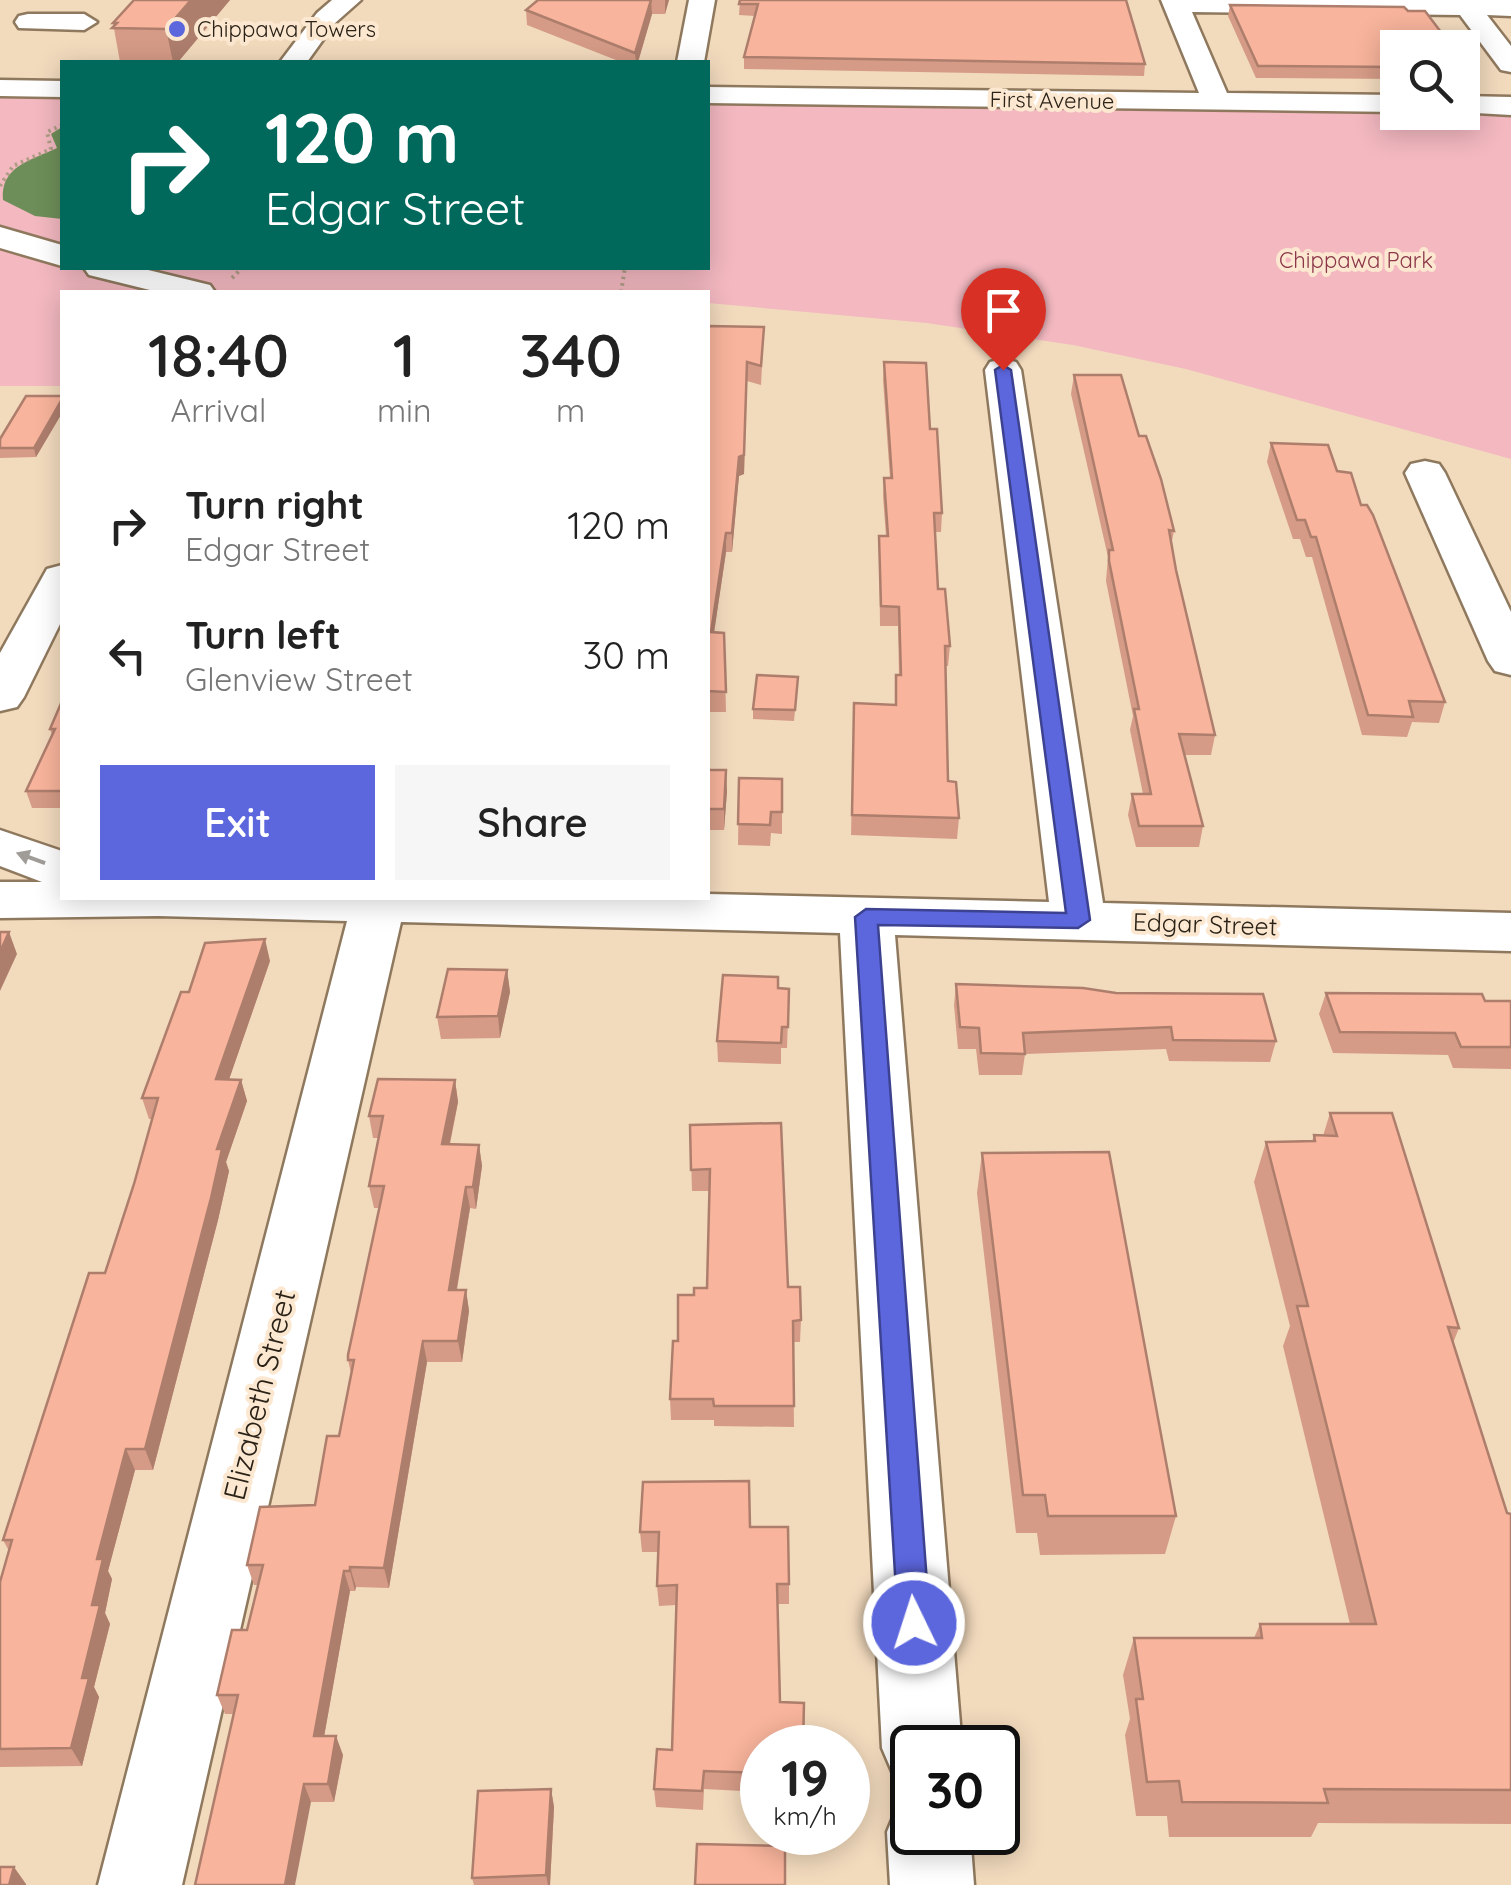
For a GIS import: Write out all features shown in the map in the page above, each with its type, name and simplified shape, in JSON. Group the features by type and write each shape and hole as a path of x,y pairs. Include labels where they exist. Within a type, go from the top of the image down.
{"street":[{"path":"294,60 326,18 348,0"},
{"path":"690,60 702,0"},
{"path":"1217,102 1176,2 1511,8"},
{"path":"1452,4 1511,64"},
{"path":"28,22 84,22"},
{"path":"0,88 60,89"},
{"name":"First Avenue","path":"710,96 1380,104"},
{"path":"1480,105 1511,106"},
{"path":"0,237 60,255"},
{"path":"109,270 190,290"},
{"path":"1003,370 1078,920"},
{"path":"1425,473 1511,660"},
{"path":"0,697 60,582"},
{"path":"0,847 60,869"},
{"name":"Edgar Street","path":"0,900 60,899"},
{"name":"Edgar Street","path":"220,900 378,905 540,902 866,917 1511,932"},
{"name":"Elizabeth Street","path":"140,1885 378,905"},
{"path":"866,917 920,1725"},
{"path":"930,1855 932,1885"}],"path":[{"path":"0,186 13,166 54,147 47,132 60,126"}],"green space":[{"name":"Chippawa Park","path":"0,93 60,93 60,270 710,270 710,101 1380,109 1380,130 1480,130 1480,111 1511,111 1511,459 1186,369 1073,345 927,323 710,303 710,290 60,290 60,386 0,386"}],"shaded area":[{"path":"60,128 60,219 35,216 3,200 3,188 12,172 57,148 51,134"}],"building":[{"path":"134,0 191,0 166,29 112,28"},
{"path":"538,0 651,0 635,53 526,10"},
{"path":"740,0 1126,0 1145,64 744,57 758,4 739,4"},
{"path":"1230,5 1404,7 1408,11 1425,11 1439,30 1380,30 1380,67 1258,66"},
{"path":"710,326 764,327 761,366 747,362 744,455 739,457 732,533 726,533 711,632 724,633 726,692 710,691"},
{"path":"884,362 926,363 930,429 937,429 942,513 934,513 938,589 945,589 950,646 945,646 948,781 956,782 959,818 852,815 854,703 896,705 896,675 901,675 899,607 881,606 879,536 888,536 884,478 892,478"},
{"path":"1074,375 1121,375 1139,436 1146,436 1161,479 1174,531 1169,530 1176,570 1215,735 1179,734 1203,826 1139,826 1132,794 1151,794 1134,709 1139,709 1109,561 1109,550 1113,550"},
{"path":"26,396 60,396 34,448 0,448 0,439"},
{"path":"1271,443 1328,445 1337,471 1351,473 1361,505 1367,505 1373,515 1445,702 1409,701 1413,717 1368,715 1316,537 1311,537 1305,520 1297,520"},
{"path":"757,675 798,677 795,710 753,709"},
{"path":"60,706 60,791 26,791 55,729 50,729"},
{"path":"710,770 726,770 724,809 710,809"},
{"path":"739,778 782,779 782,812 771,812 770,825 738,824"},
{"path":"0,932 9,932 0,952"},
{"path":"265,939 216,1079 241,1080 217,1149 222,1149 211,1198 145,1449 126,1449 97,1559 103,1559 92,1605 100,1605 82,1678 89,1678 71,1748 0,1749 0,1582 12,1540 3,1540 89,1273 105,1273 134,1184 158,1098 142,1098 181,992 189,992 205,943"},
{"path":"448,969 507,970 498,1016 437,1017"},
{"path":"723,975 778,977 778,988 789,989 788,1027 782,1027 781,1043 717,1041"},
{"path":"956,984 1083,988 1116,993 1263,994 1276,1041 1173,1040 1171,1027 1023,1033 1025,1054 981,1053 979,1028 960,1027"},
{"path":"1326,993 1482,994 1485,1001 1511,1001 1511,1047 1461,1047 1455,1033 1340,1032"},
{"path":"378,1079 455,1080 442,1144 479,1145 473,1187 466,1187 449,1290 466,1290 458,1341 423,1341 384,1568 350,1567 350,1571 344,1571 314,1736 336,1736 328,1784 304,1784 285,1885 195,1885 238,1695 217,1695 232,1630 247,1630 263,1565 247,1565 260,1507 315,1505 327,1436 339,1436 354,1360 348,1360 348,1355 384,1186 369,1186 383,1116 369,1116"},
{"path":"1330,1113 1392,1113 1459,1328 1448,1327 1507,1513 1511,1514 1511,1790 1324,1789 1328,1803 1182,1802 1179,1781 1147,1782 1136,1699 1143,1699 1134,1638 1262,1638 1260,1624 1376,1624 1297,1306 1308,1306 1266,1142 1315,1141 1314,1135 1337,1136"},
{"path":"781,1123 788,1287 800,1287 801,1320 793,1321 794,1406 714,1406 713,1399 670,1399 673,1341 678,1341 678,1295 694,1295 694,1288 707,1288 710,1169 691,1170 690,1125"},
{"path":"1109,1152 1176,1516 1048,1516 1045,1495 1023,1495 982,1153"},
{"path":"749,1481 750,1527 788,1527 789,1584 777,1584 780,1702 804,1703 804,1725 740,1725 740,1772 704,1771 702,1791 654,1789 657,1749 672,1750 677,1585 657,1586 659,1532 640,1532 643,1482"},
{"path":"551,1789 546,1875 472,1878 478,1791"},
{"path":"697,1844 740,1845 740,1855 785,1855 785,1885 695,1885"},
{"path":"0,1867 14,1867 9,1885 0,1885"}],"place":[{"name":"Chippawa Towers","path":"177,29"}],"route":[{"path":"914,1623 866,917 1078,920 1003,370"}]}
